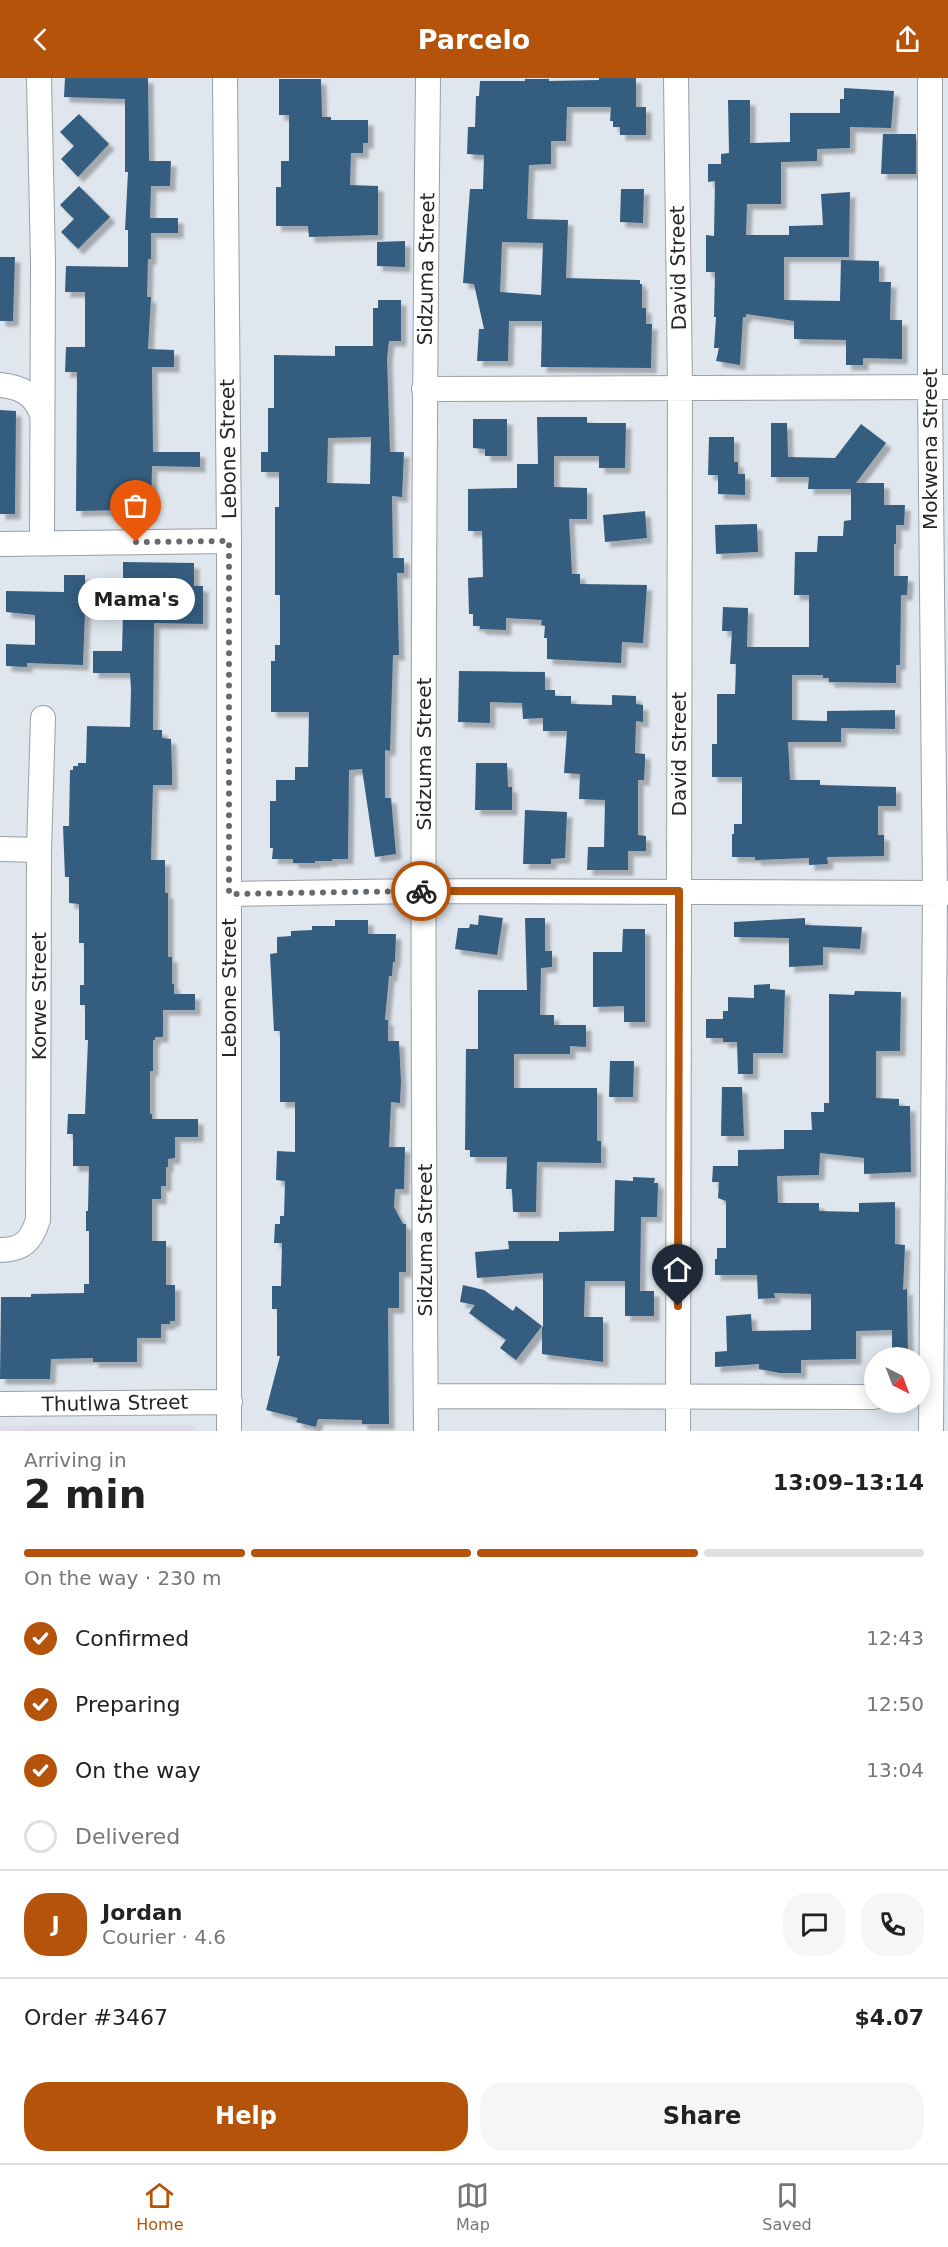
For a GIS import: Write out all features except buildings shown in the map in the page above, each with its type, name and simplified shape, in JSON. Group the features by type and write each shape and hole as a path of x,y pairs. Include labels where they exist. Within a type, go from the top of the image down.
{"street":[{"path":"39,78 43,262 42,542"},
{"name":"Lebone Street","path":"225,78 229,541 229,1431"},
{"name":"Sidzuma Street","path":"426,1431 423,891 424,389 428,78"},
{"name":"David Street","path":"676,78 680,388 678,1431"},
{"name":"Mokwena Street","path":"930,78 939,387 941,893 932,1431"},
{"path":"0,385 14,386 27,392 36,399 41,411"},
{"path":"424,389 939,387"},
{"path":"0,544 229,541"},
{"name":"Korwe Street","path":"0,1250 20,1248 32,1236 38,1220 39,850 43,718"},
{"path":"0,849 39,850"},
{"path":"229,894 423,891 941,893"},
{"path":"426,1396 864,1397"},
{"name":"Thutlwa Street","path":"0,1404 230,1402"}],"shaded area":[{"path":"190,1425 198,1431 0,1431 0,1426"}],"way so far":[{"path":"136,542 229,541 229,894 421,891"}],"place":[{"name":"Mama's","path":"136,542"}],"route":[{"path":"421,891 679,891 678,1306"}]}
